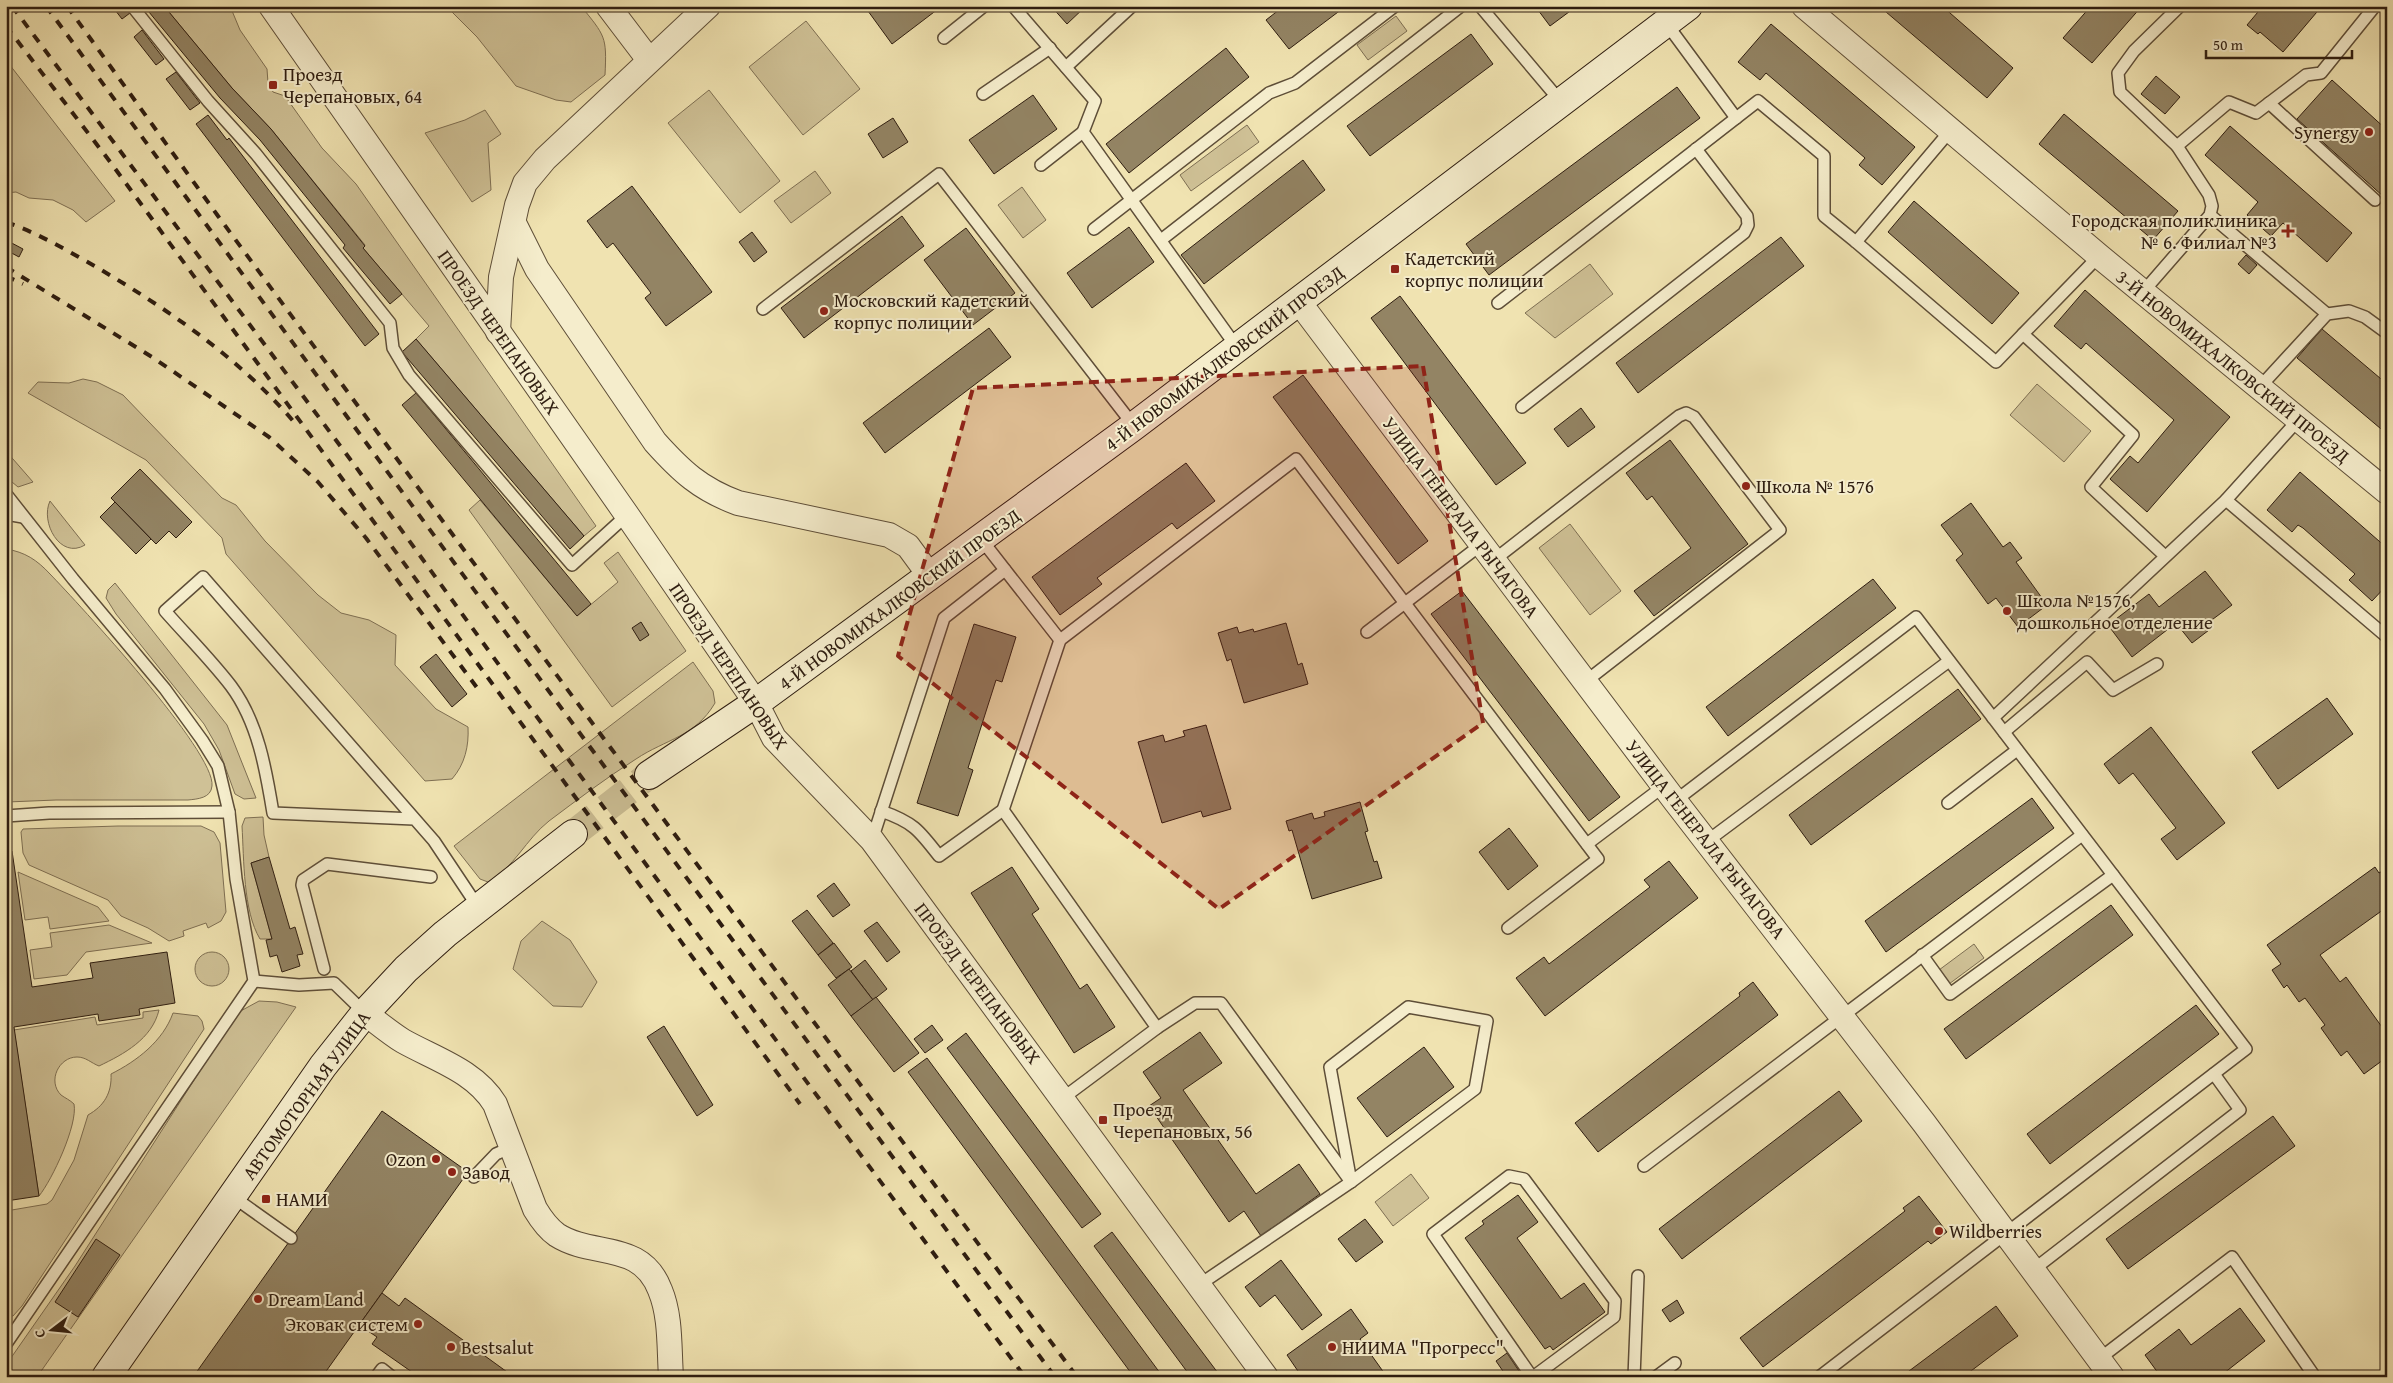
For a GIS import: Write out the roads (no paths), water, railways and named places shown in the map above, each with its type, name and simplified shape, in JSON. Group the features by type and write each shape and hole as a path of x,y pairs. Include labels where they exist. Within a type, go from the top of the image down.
{"street":[{"name":"ПРОЕЗД ЧЕРЕПАНОВЫХ","path":"271,6 627,515 756,703 774,738 789,756 872,840 1266,1377"},
{"path":"608,6 649,60"},
{"path":"498,332 501,277 525,183 540,165 708,6"},
{"name":"3-Й НОВОМИХАЛКОВСКИЙ ПРОЕЗД","path":"1804,6 2099,256 2387,492"},
{"name":"4-Й НОВОМИХАЛКОВСКИЙ ПРОЕЗД","path":"756,703 1238,349 1677,14"},
{"path":"514,223 537,268 655,442 676,466 693,481 715,494 738,503 889,535 908,546 930,576"},
{"name":"УЛИЦА ГЕНЕРАЛА РЫЧАГОВА","path":"1299,302 1669,794 1842,1016 2105,1368"},
{"path":"649,775 756,703"},
{"name":"АВТОМОТОРНАЯ УЛИЦА","path":"106,1377 323,1066 365,1013 406,969 478,907 572,834"},
{"path":"365,1013 402,1040 475,1081 487,1091 495,1104 535,1209 544,1224 558,1236 629,1256 646,1265 661,1291 667,1315 671,1377"}],"lane":[{"path":"132,6 208,101 256,154 390,323 393,348 409,374 572,565 627,515"},
{"path":"944,38 984,6"},
{"path":"1013,6 1095,101 1083,132 1040,165"},
{"path":"1066,67 1132,6"},
{"path":"1094,229 1269,93 1295,83 1395,6"},
{"path":"1161,240 1461,6"},
{"path":"1480,6 1561,102"},
{"path":"2143,292 2210,215 2212,206 2209,195 2177,146 2120,92 2118,73 2134,51 2180,6"},
{"path":"2177,146 2229,102 2256,113 2306,75 2321,73 2375,6"},
{"path":"1677,14 1736,118"},
{"path":"984,94 1050,48"},
{"path":"1498,303 1758,101 1824,156 1824,216 1996,362 2099,256"},
{"path":"2269,103 2375,200"},
{"path":"1856,242 1950,130"},
{"path":"1083,132 1238,349"},
{"path":"1522,407 1744,233 1748,225 1746,216 1696,149"},
{"path":"763,309 939,174 1134,426"},
{"path":"2210,215 2327,314"},
{"path":"2259,388 2327,314 2349,311 2365,317 2387,333"},
{"path":"2024,334 2133,435 2091,487 2165,556"},
{"path":"1368,632 1405,603 1488,552 1679,416 1686,413 1694,417 1780,530 1585,682"},
{"path":"1993,718 2226,500 2298,420"},
{"path":"881,811 904,819 919,830 939,856 1003,810 1060,640 1296,459 1598,859 1508,928"},
{"path":"6,494 166,689 218,766 229,812 236,879 254,981 6,1344"},
{"path":"2226,500 2387,637"},
{"path":"6,514 24,517"},
{"path":"981,538 1060,640"},
{"path":"872,840 944,618 1005,570"},
{"path":"414,819 273,813 266,763 249,720 232,687 165,611 203,578 434,841 478,907"},
{"path":"1587,844 1669,794 1916,617 2246,1049 1819,1377"},
{"path":"1706,842 1949,661"},
{"path":"2004,732 2087,662 2113,690 2157,664"},
{"path":"1948,803 2017,750"},
{"path":"1003,810 1158,1028"},
{"path":"6,816 50,813 229,812"},
{"path":"1644,1166 2082,834"},
{"path":"324,969 302,885 303,880 327,864 431,877"},
{"path":"1922,955 1950,994 2113,874"},
{"path":"254,981 299,985 334,983 365,1013"},
{"path":"1063,1098 1195,1003 1221,1002 1351,1182"},
{"path":"1199,1285 1351,1182 1475,1089 1487,1021 1408,1007 1330,1067 1351,1182"},
{"path":"2033,1270 2240,1110 2214,1074"},
{"path":"474,1177 496,1154 512,1147"},
{"path":"1509,1176 1524,1178 1615,1302 1614,1317 1532,1377 1433,1234 1509,1176"},
{"path":"232,1196 291,1238"},
{"path":"2105,1368 2232,1257 2315,1377"},
{"path":"1634,1377 1638,1276"},
{"path":"1656,1377 1675,1363"},
{"path":"376,1377 382,1369 392,1377"}],"tunnel":[{"path":"573,834 649,775"}],"railway":[{"path":"12,6 353,463 520,694 1025,1377"},
{"path":"46,6 1055,1377"},
{"path":"67,6 218,216 467,554 1077,1377"},
{"path":"6,26 111,163 800,1104"},
{"path":"6,222 41,237 98,268 177,319 251,377 294,422"},
{"path":"6,267 152,357 269,437 318,482 366,538 478,689"},
{"path":"6,276 23,284"}],"place":[{"name":"Проезд Черепановых, 64","path":"273,85"},
{"name":"Synergy","path":"2369,132"},
{"name":"Городская поликлиника № 6. Филиал №3","path":"2288,231"},
{"name":"Кадетский корпус полиции","path":"1395,269"},
{"name":"Московский кадетский корпус полиции","path":"824,311"},
{"name":"Школа № 1576","path":"1746,486"},
{"name":"Школа №1576, дошкольное отделение","path":"2007,611"},
{"name":"Проезд Черепановых, 56","path":"1103,1120"},
{"name":"Ozon","path":"436,1159"},
{"name":"Завод","path":"452,1172"},
{"name":"НАМИ","path":"266,1199"},
{"name":"Wildberries","path":"1939,1231"},
{"name":"Dream Land","path":"258,1299"},
{"name":"Эковак систем","path":"418,1324"},
{"name":"Bestsalut","path":"451,1347"},
{"name":"НИИМА \"Прогресс\"","path":"1332,1347"}]}
